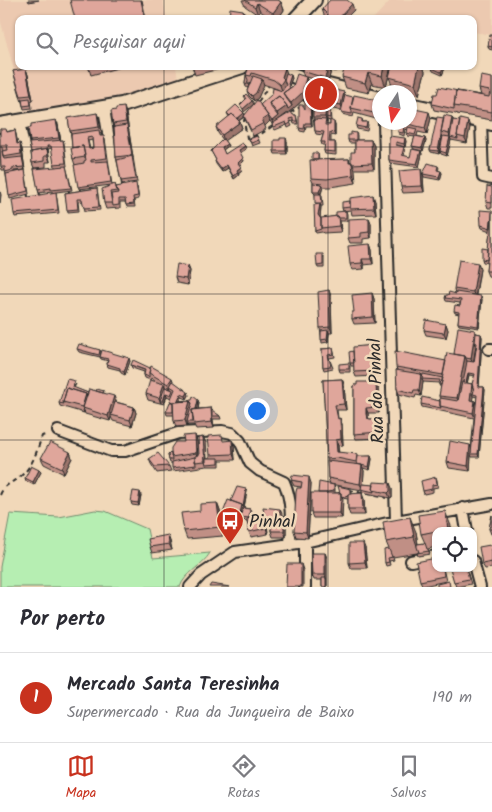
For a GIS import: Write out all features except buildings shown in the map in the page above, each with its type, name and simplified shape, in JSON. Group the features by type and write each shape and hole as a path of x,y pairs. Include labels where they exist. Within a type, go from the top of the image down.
{"main road":[{"path":"300,15 314,0"},
{"path":"0,125 146,99 230,70"},
{"path":"278,70 312,82 372,97"},
{"path":"417,107 487,122"}],"street":[{"path":"104,108 116,185"},
{"path":"62,115 75,192"},
{"path":"19,122 34,196"},
{"path":"487,122 483,176 492,179"},
{"name":"Rua do Pinhal","path":"384,130 396,521"},
{"path":"58,431 111,451 125,451 178,433 222,431 232,433 240,441 250,463 260,472 284,482 290,495 292,515 290,545"},
{"path":"190,587 202,575 235,552 290,545 396,521 492,504"},
{"path":"463,508 466,527"},
{"path":"305,542 305,587"},
{"path":"411,561 432,557"},
{"path":"476,572 480,587"}],"path":[{"path":"284,118 308,96 312,82"},
{"path":"257,103 268,88"},
{"path":"248,111 244,121 247,138 261,134 277,123"},
{"path":"0,495 4,486 22,475 34,462 42,436 58,431"},
{"path":"342,488 396,500"}],"shaded area":[{"path":"0,0 163,0 166,15 15,15 15,70 177,70 178,80 127,96 33,112 33,115 26,116 24,109 32,107 31,101 16,77 0,19"},
{"path":"391,0 492,0 492,35 477,33 477,15 377,15"}],"green space":[{"path":"95,510 105,511 147,529 153,558 210,553 182,582 180,587 0,587 0,567 10,514 59,517"}],"place":[{"name":"Mercado Santa Teresinha","path":"321,94"},
{"name":"Pinhal","path":"230,545"}]}
